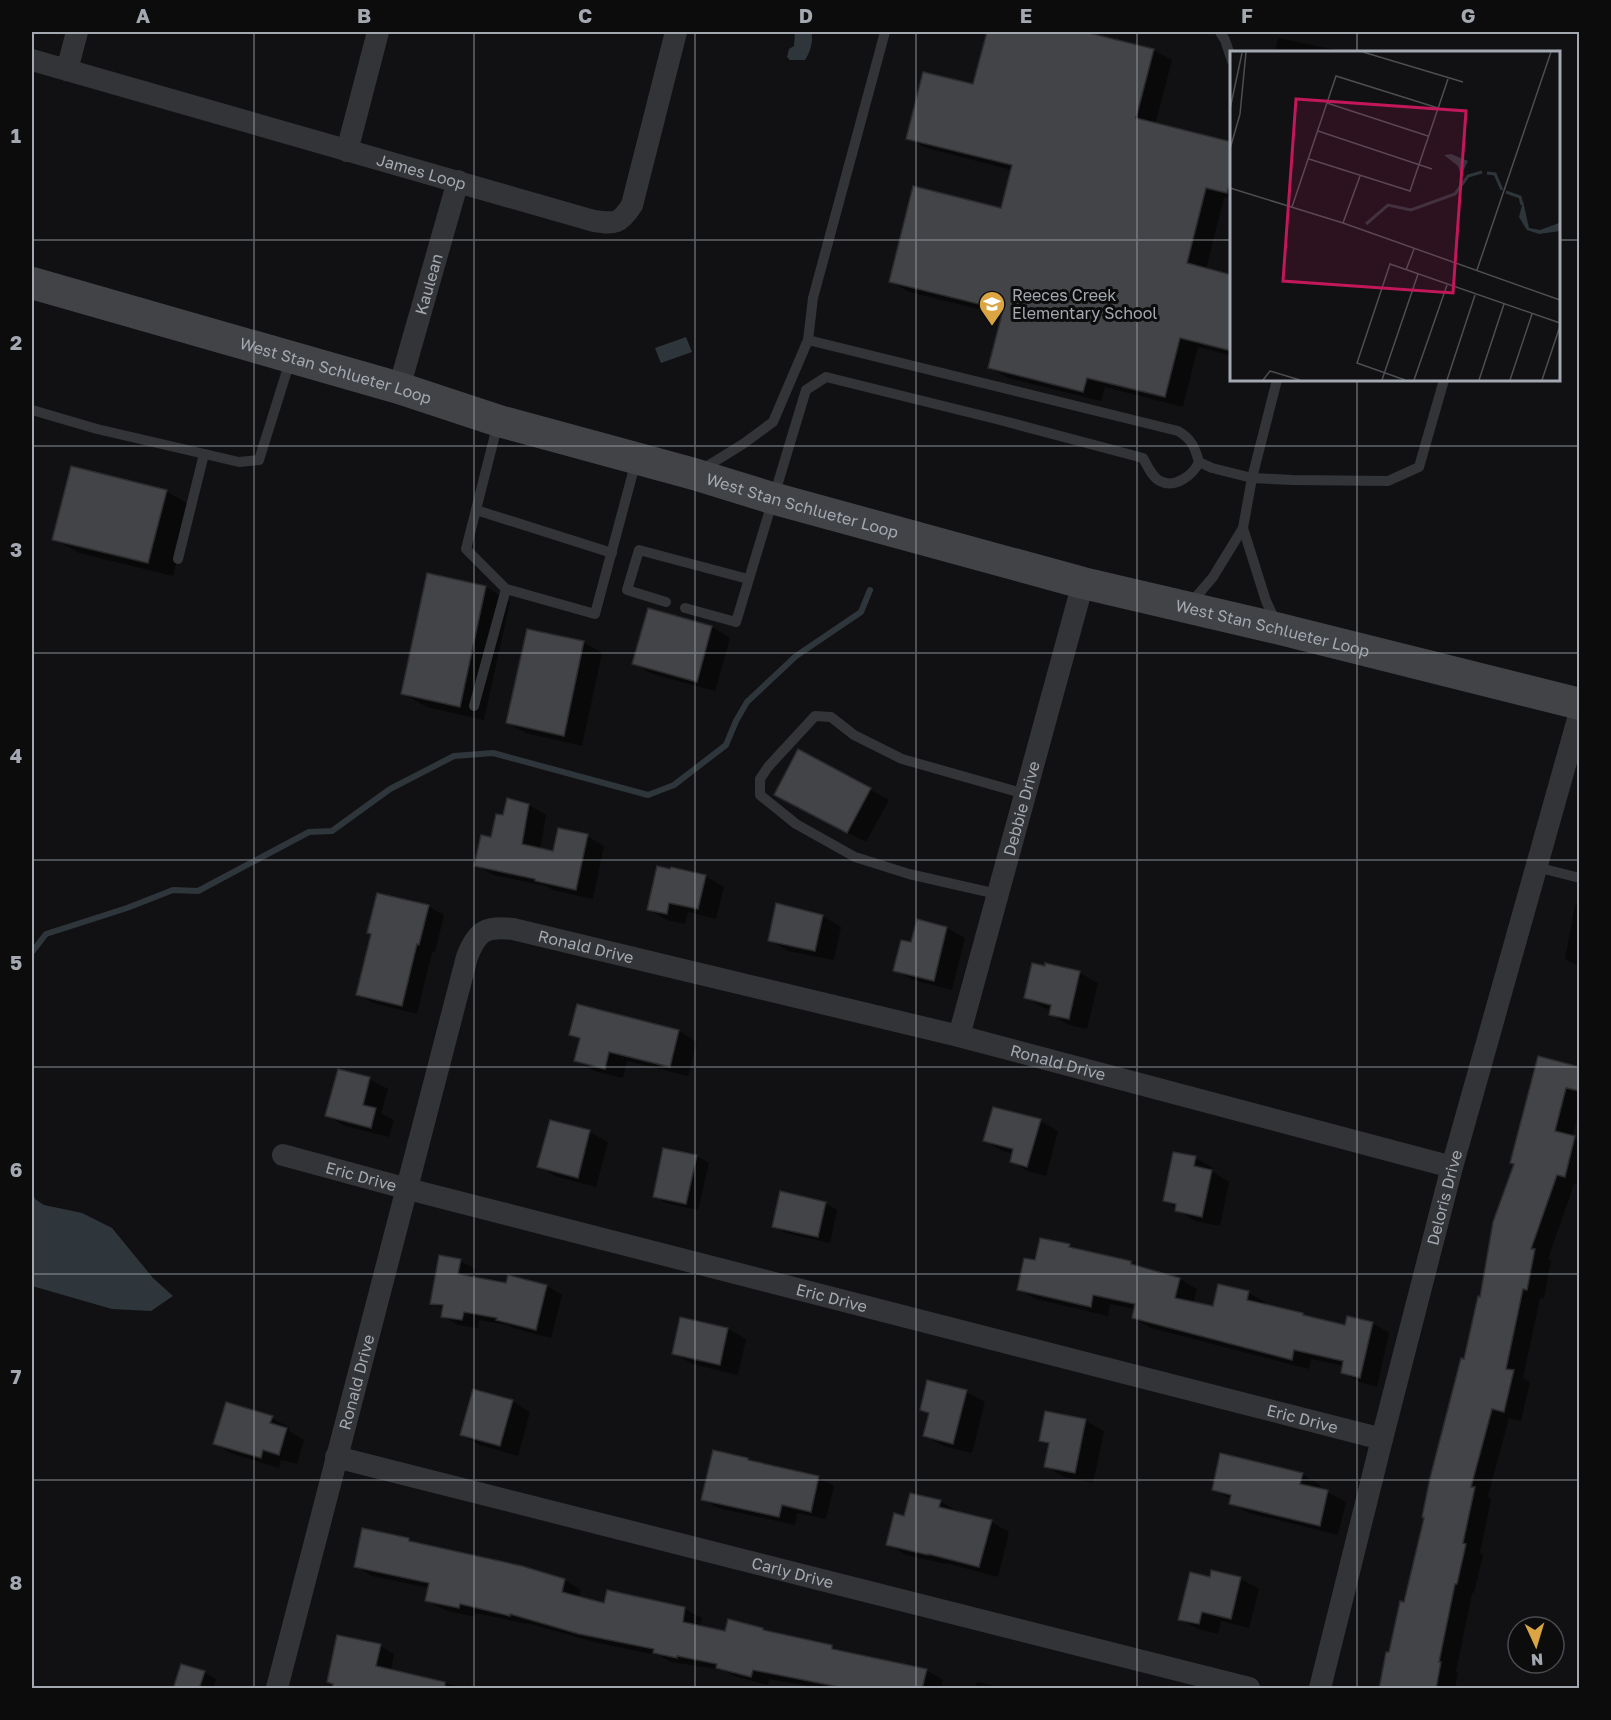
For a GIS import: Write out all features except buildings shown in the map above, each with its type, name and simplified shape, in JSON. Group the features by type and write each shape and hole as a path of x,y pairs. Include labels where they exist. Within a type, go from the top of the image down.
{"main road":[{"name":"West Stan Schlueter Loop","path":"32,283 399,388 499,421 1083,583 1280,629 1580,704"}],"street":[{"path":"67,70 77,32"},
{"path":"347,152 378,32"},
{"name":"James Loop","path":"32,60 347,152 458,181 594,221 613,224 625,217 632,205 676,32"},
{"name":"Kaulean","path":"399,388 458,181"},
{"name":"Debbie Drive","path":"959,1036 1083,583"},
{"name":"Deloris Drive","path":"1320,1689 1452,1167 1580,712"},
{"name":"Ronald Drive","path":"277,1689 467,957 478,934 495,927 513,929 959,1036 1452,1167"},
{"name":"Eric Drive","path":"283,1155 1382,1439"},
{"name":"Carly Drive","path":"336,1457 1249,1689"}],"lane":[{"path":"694,474 743,444 773,422 808,340 813,298 885,32"},
{"path":"1220,32 1230,56"},
{"path":"685,608 736,622 806,390 826,377 1143,458 1156,478 1162,482 1172,483 1184,479 1194,472 1199,462 1193,443 1186,435 1178,431 808,340"},
{"path":"32,410 97,429 239,462 260,460 291,357"},
{"path":"1187,608 1213,577 1243,528 1252,478 1277,381"},
{"path":"1199,462 1212,468 1252,478 1388,481 1419,467 1444,381"},
{"path":"499,421 466,549 506,589 595,615 637,458"},
{"path":"178,559 204,454"},
{"path":"476,510 612,553"},
{"path":"1243,528 1266,601 1280,629"},
{"path":"666,602 627,590 639,550 748,579"},
{"path":"474,706 506,589"},
{"path":"997,894 909,874 855,857 796,824 760,795 760,779 768,767 816,716 831,717 854,735 902,759 1025,794"},
{"path":"1536,867 1580,878"}],"shaded area":[{"path":"795,32 811,32 811,46 805,60 790,60 787,57 789,49 794,46"},
{"path":"686,337 692,352 661,363 655,348"},
{"path":"32,1189 35,1199 44,1205 82,1213 112,1228 153,1278 173,1296 151,1311 112,1309 32,1286"}],"waterway":[{"path":"32,952 46,934 127,908 173,890 198,891 309,832 332,831 390,789 454,756 493,753 648,795 674,785 726,745 747,702 796,656 861,612 870,590"}],"place":[{"name":"Reeces Creek Elementary School","path":"992,327"}]}
